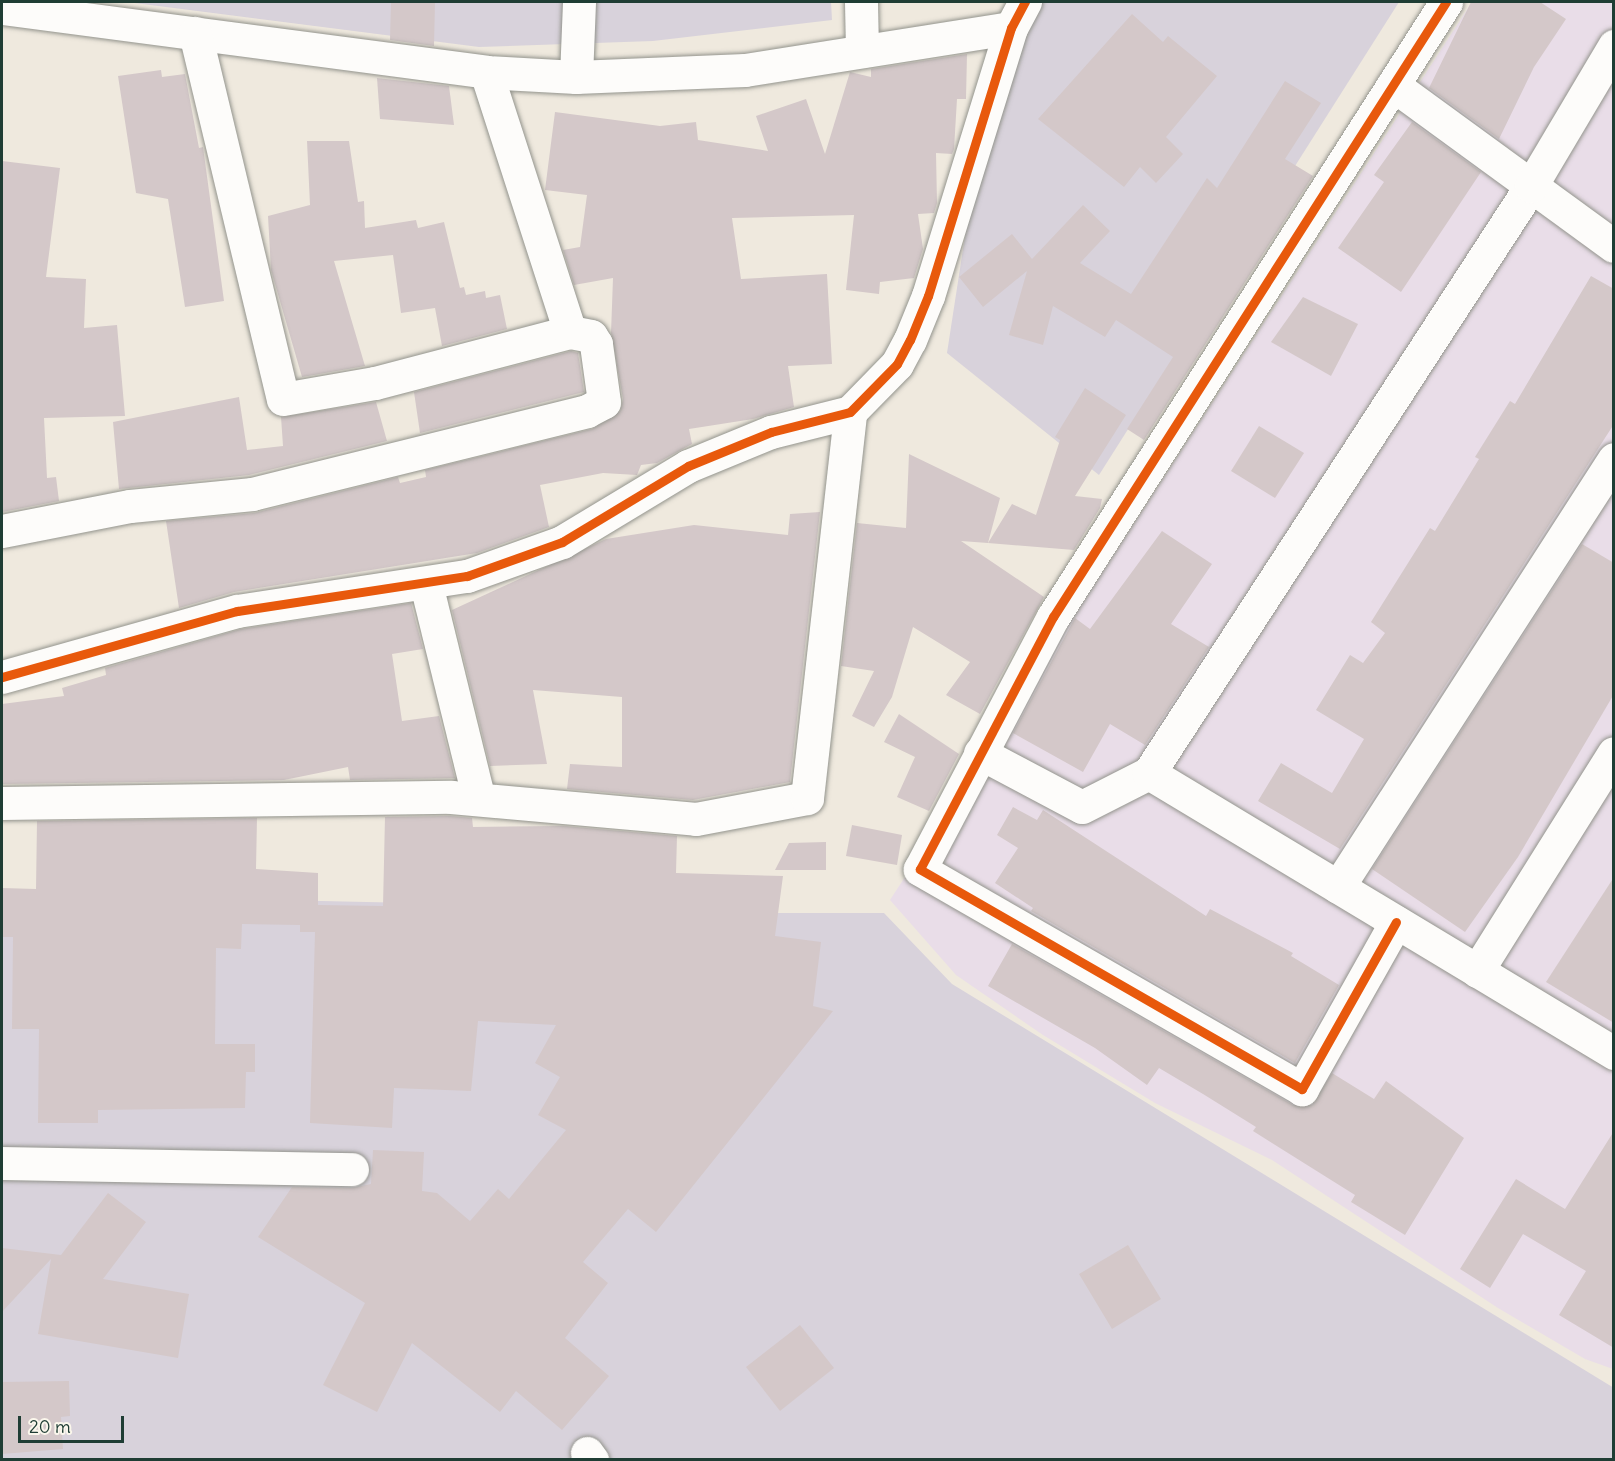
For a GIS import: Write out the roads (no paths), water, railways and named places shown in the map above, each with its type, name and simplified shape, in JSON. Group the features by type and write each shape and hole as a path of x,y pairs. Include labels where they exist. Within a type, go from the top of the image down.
{"street":[{"path":"576,77 579,2"},
{"path":"861,2 862,51"},
{"path":"1396,922 1302,1089 920,869 1053,617 1446,2"},
{"path":"2,8 486,72 576,77 746,70 862,51 1018,15"},
{"path":"2,677 237,610 426,584 467,576 562,542 688,466 771,432 850,411 897,364 910,340 928,296 1018,15"},
{"path":"2,531 130,506 252,494 593,409 604,402 594,339 570,332 375,383 283,399 195,33"},
{"path":"980,753 1082,807 1149,773 1531,186 1614,46"},
{"path":"486,72 570,332"},
{"path":"1393,85 1614,246"},
{"path":"2,803 479,799 696,819 807,798 850,411"},
{"path":"1338,886 1614,459"},
{"path":"426,584 479,799"},
{"path":"1477,971 1614,753"},
{"path":"1149,773 1614,1053"},
{"path":"2,1163 352,1169"}]}
